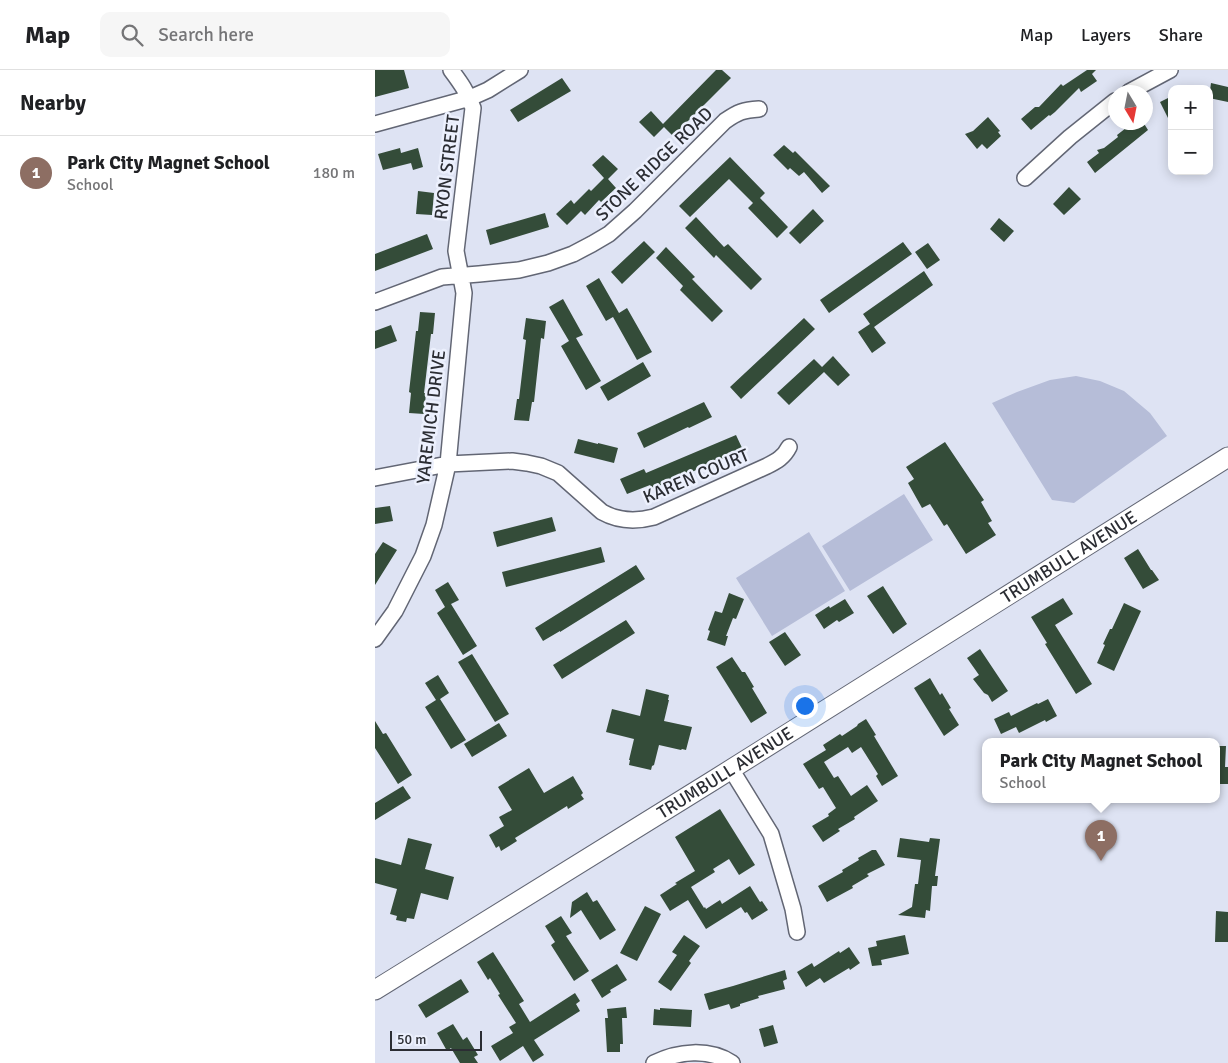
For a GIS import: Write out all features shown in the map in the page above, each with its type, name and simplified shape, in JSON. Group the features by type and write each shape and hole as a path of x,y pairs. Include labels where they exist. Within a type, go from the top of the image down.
{"street":[{"name":"RYON STREET","path":"451,70 470,98 473,108 456,251 460,275"},
{"path":"375,124 470,98 488,90 520,70"},
{"path":"1142,85 1170,70"},
{"path":"1025,178 1070,137 1108,107"},
{"name":"STONE RIDGE ROAD","path":"375,302 442,277 519,270 548,263 573,254 609,234 635,211 725,121 736,113 759,109"},
{"name":"YAREMICH DRIVE","path":"375,639 395,611 423,556 434,525 448,464 464,293 460,275"},
{"name":"KAREN COURT","path":"375,478 448,464 512,462 541,466 559,473 602,512 609,516 630,521 645,520 779,460 786,454 789,447"},
{"name":"TRUMBULL AVENUE","path":"375,990 1228,457"},
{"path":"731,769 771,834 793,909 797,932"},
{"path":"654,1063 692,1052 725,1058 732,1063"}],"shaded area":[{"path":"1076,376 1100,381 1124,391 1150,413 1167,436 1074,503 1052,500 992,403 1050,380"},
{"path":"904,494 933,540 850,591 822,546"},
{"path":"809,532 845,591 772,636 736,578"}],"building":[{"path":"375,70 404,70 409,88 375,97"},
{"path":"716,70 722,70 731,78 673,136 664,127 654,137 639,122 651,111 663,124"},
{"path":"1087,70 1096,70 1092,74 1097,81 1081,92 1079,88 1050,116 1031,130 1021,119 1035,107 1039,107 1061,84 1063,86"},
{"path":"562,78 571,91 518,122 510,110"},
{"path":"1211,83 1228,87 1228,102 1213,99 1213,85 1211,85"},
{"path":"1168,98 1168,118 1160,102"},
{"path":"988,117 1000,131 998,132 1001,136 987,149 982,144 977,149 965,134 973,131"},
{"path":"1123,130 1148,130 1095,173 1087,162 1099,153 1097,150 1104,148 1118,137 1117,135"},
{"path":"784,145 793,153 795,151 830,186 822,193 804,172 799,176 790,168 788,170 773,155"},
{"path":"400,148 401,153 418,148 423,167 413,170 411,163 383,170 378,154"},
{"path":"603,155 618,169 608,179 616,188 601,202 599,200 585,215 581,211 567,225 556,214 571,200 574,204 589,189 591,191 604,178 592,165"},
{"path":"730,157 765,193 760,198 788,227 777,238 748,208 753,203 729,179 690,217 679,206"},
{"path":"1069,187 1081,199 1064,215 1053,204"},
{"path":"418,191 434,193 432,215 416,214"},
{"path":"813,209 824,221 800,244 789,233"},
{"path":"545,213 549,227 490,245 486,230"},
{"path":"696,217 724,247 728,244 762,279 751,290 716,255 714,258 685,228"},
{"path":"999,218 1014,231 1004,242 990,229"},
{"path":"427,234 433,249 375,271 375,254"},
{"path":"644,241 655,252 622,284 611,272"},
{"path":"903,242 912,254 829,313 820,300"},
{"path":"928,243 940,260 927,269 915,252"},
{"path":"666,247 695,277 692,279 723,311 712,322 680,290 683,286 656,258"},
{"path":"924,271 933,285 874,327 886,343 872,353 858,332 870,324 863,314"},
{"path":"599,278 619,313 627,308 652,352 637,360 613,317 606,321 586,286"},
{"path":"563,299 583,335 576,338 601,381 586,390 561,346 569,341 549,307"},
{"path":"420,312 435,313 424,393 426,393 424,414 409,413 411,393 409,392"},
{"path":"526,318 546,321 544,339 541,338 534,402 532,402 529,421 514,420 517,399 519,399 526,340 523,339"},
{"path":"804,318 815,329 741,399 730,387"},
{"path":"391,325 397,341 375,349 375,331"},
{"path":"833,356 850,375 838,386 824,372 789,405 777,393 814,359 822,367"},
{"path":"643,362 651,376 608,401 600,387"},
{"path":"704,402 712,417 644,448 637,433"},
{"path":"736,435 743,450 652,489 650,485 627,494 620,479 644,469 646,473"},
{"path":"578,439 618,448 614,463 574,453"},
{"path":"945,442 984,500 981,502 992,521 988,523 996,535 966,554 947,524 944,526 930,504 922,508 908,483 914,479 906,467"},
{"path":"390,506 393,521 375,524 375,508"},
{"path":"552,517 556,531 497,547 493,532"},
{"path":"383,542 397,550 375,585 375,554"},
{"path":"601,547 605,562 506,587 502,572"},
{"path":"1138,549 1159,580 1143,589 1124,558"},
{"path":"636,565 645,579 543,641 535,628"},
{"path":"448,582 459,600 451,604 477,646 463,655 437,613 445,607 435,590"},
{"path":"883,586 907,624 893,634 867,596"},
{"path":"729,593 744,599 736,619 733,618 726,636 728,636 725,646 707,640 710,631 708,630 715,611 722,613"},
{"path":"1063,598 1073,614 1055,625 1092,684 1076,694 1045,644 1047,643 1031,617"},
{"path":"845,599 854,613 839,622 837,620 824,629 815,615"},
{"path":"1124,603 1141,611 1114,671 1097,663 1105,645 1103,644"},
{"path":"626,620 635,633 562,679 553,665"},
{"path":"785,632 801,655 785,666 769,642"},
{"path":"980,649 1008,691 992,702 973,679 979,675 967,658"},
{"path":"472,654 509,714 495,722 458,662"},
{"path":"732,657 742,672 745,672 767,713 751,723 716,667"},
{"path":"438,675 449,693 440,699 466,740 451,749 425,707 436,700 425,683"},
{"path":"930,678 940,695 942,693 959,725 944,736 914,688"},
{"path":"646,689 669,695 664,721 692,727 686,750 659,745 651,770 629,765 634,739 606,732 612,709 640,716"},
{"path":"1048,699 1057,716 1019,733 1016,727 1001,734 994,719 1009,712 1011,716"},
{"path":"866,719 898,776 882,786 876,776 878,774 861,747 852,753 848,747 824,762 834,778 838,776 851,796 867,785 878,801 854,817 855,819 838,829 840,831 823,842 812,826 829,816 828,814 836,808 823,787 819,789 803,764 826,750 823,745 840,734 842,736"},
{"path":"375,721 383,734 386,733 412,775 398,784 375,748"},
{"path":"499,723 507,736 472,757 464,744"},
{"path":"1220,746 1226,746 1225,767 1228,767 1228,784 1220,784"},
{"path":"529,768 544,793 573,776 583,793 581,795 584,799 568,809 567,806 515,838 517,841 501,851 499,846 496,848 489,835 504,826 499,817 512,810 498,787"},
{"path":"403,786 411,798 375,820 375,803"},
{"path":"720,809 755,865 739,875 729,859 713,869 715,872 691,887 706,909 720,900 722,904 750,886 760,902 762,901 768,910 752,920 741,907 706,929 688,900 670,911 660,895 695,871 675,837"},
{"path":"408,838 432,844 425,869 454,877 448,900 421,893 414,919 407,918 406,922 396,920 397,916 390,914 397,889 375,883 375,858 401,865"},
{"path":"900,838 929,842 930,838 940,839 935,876 938,876 937,886 932,886 930,911 926,910 925,918 898,915 912,907 915,884 918,884 921,860 897,857"},
{"path":"872,850 876,850 885,865 867,874 869,876 852,886 853,888 827,902 818,886 843,872 842,870"},
{"path":"587,892 593,902 597,900 616,930 600,940 581,910 570,918 572,902"},
{"path":"645,906 661,914 637,961 620,953"},
{"path":"1216,911 1228,912 1228,942 1215,942"},
{"path":"561,916 572,933 566,936 589,971 574,981 551,945 555,942 545,926"},
{"path":"684,935 700,946 689,961 691,963 671,991 658,982 677,955 672,952"},
{"path":"905,935 909,954 881,960 882,965 872,966 868,948 877,946 876,941"},
{"path":"849,947 860,963 824,983 820,978 806,987 797,972 812,963 814,967"},
{"path":"493,952 524,1001 519,1004 530,1022 575,993 580,1001 576,1004 580,1011 534,1040 544,1055 533,1062 523,1046 500,1061 491,1046 513,1033 509,1027 516,1023 498,995 500,994 490,978 488,980 477,962"},
{"path":"617,964 627,980 610,990 611,992 602,998 591,980"},
{"path":"785,970 787,979 783,981 785,989 758,996 759,998 731,1009 729,1004 709,1010 704,994"},
{"path":"461,979 469,992 426,1018 418,1005"},
{"path":"626,1007 627,1018 622,1018 623,1044 620,1044 620,1052 607,1052 605,1018 608,1018 607,1009"},
{"path":"660,1008 692,1010 691,1027 653,1025 654,1009 660,1010"},
{"path":"453,1024 463,1040 467,1037 478,1055 474,1057 478,1063 460,1063 451,1048 447,1051 437,1033"},
{"path":"773,1025 778,1043 764,1047 759,1029"}],"place":[{"name":"Park City Magnet School","path":"1101,861"}]}
